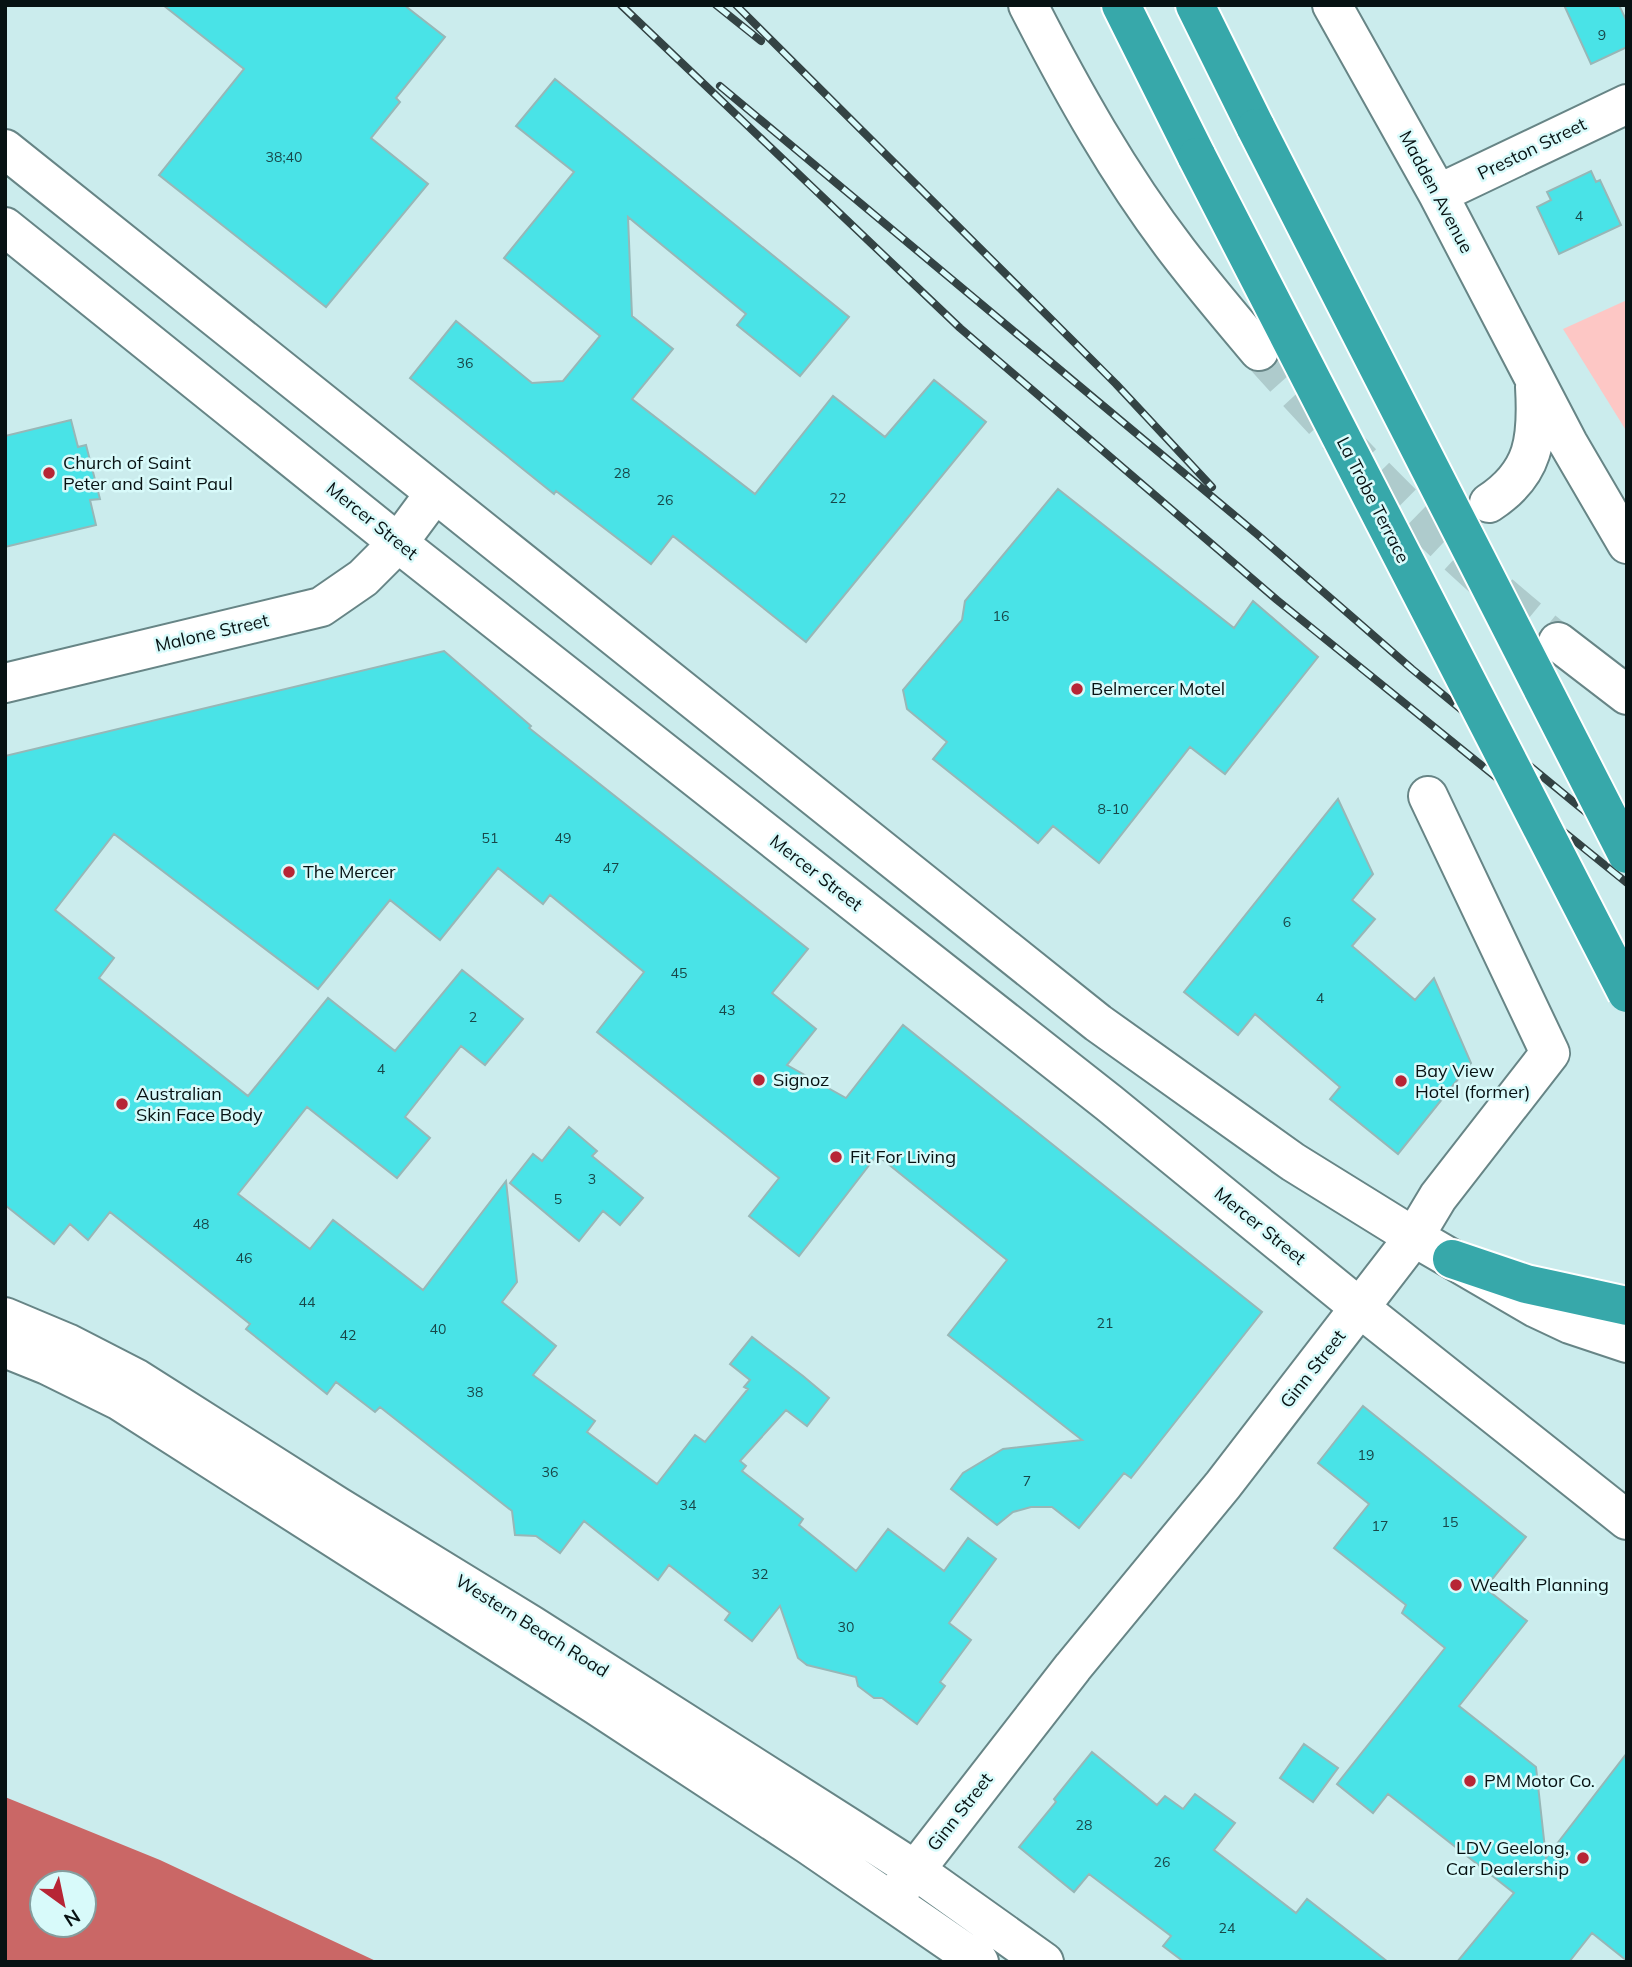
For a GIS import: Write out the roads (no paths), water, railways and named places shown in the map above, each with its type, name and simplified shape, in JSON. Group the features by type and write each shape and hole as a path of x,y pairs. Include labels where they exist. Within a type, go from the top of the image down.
{"highway":[{"name":"La Trobe Terrace","path":"1121,5 1627,993"},
{"path":"1195,5 1627,855"},
{"path":"1452,1259 1526,1284 1627,1306"}],"street":[{"path":"1028,5 1090,120 1134,190 1177,251 1259,351"},
{"name":"Madden Avenue","path":"1332,5 1438,194 1535,382 1627,544"},
{"name":"Preston Street","path":"1438,194 1627,104"},
{"path":"5,149 1098,1023 1293,1163 1414,1237 1536,1308 1570,1324 1627,1343"},
{"name":"Mercer Street","path":"5,227 398,543 1109,1103 1360,1308 1627,1520"},
{"name":"Madden Avenue","path":"1489,503 1510,488 1527,463 1536,433 1535,382"},
{"name":"Malone Street","path":"5,682 321,607 363,579 398,543 435,493"},
{"path":"1558,642 1627,695"},
{"name":"Ginn Street","path":"891,1900 1073,1667 1223,1485 1414,1237 1438,1197 1550,1053 1428,796"},
{"name":"Western Beach Road","path":"5,1317 67,1343 137,1379 531,1625 915,1870 1044,1962"},
{"name":"Western Beach Road","path":"5,1348 47,1365 120,1401 607,1712 891,1900 979,1962"}],"tunnel":[{"path":"1259,351 1402,503 1479,575 1558,642"}],"railway":[{"path":"621,5 960,328 1277,600 1627,883"},
{"path":"716,5 761,41"},
{"path":"736,5 1116,384 1212,487"},
{"path":"720,86 1258,535 1412,669 1627,846"}],"place":[{"name":"Church of Saint Peter and Saint Paul","path":"49,473"},
{"name":"Belmercer Motel","path":"1077,689"},
{"name":"The Mercer","path":"289,872"},
{"name":"Signoz","path":"759,1080"},
{"name":"Bay View Hotel (former)","path":"1401,1081"},
{"name":"Australian Skin Face Body","path":"122,1104"},
{"name":"Fit For Living","path":"836,1157"},
{"name":"Wealth Planning","path":"1456,1585"},
{"name":"PM Motor Co.","path":"1470,1781"},
{"name":"LDV Geelong, Car Dealership","path":"1583,1858"}]}
